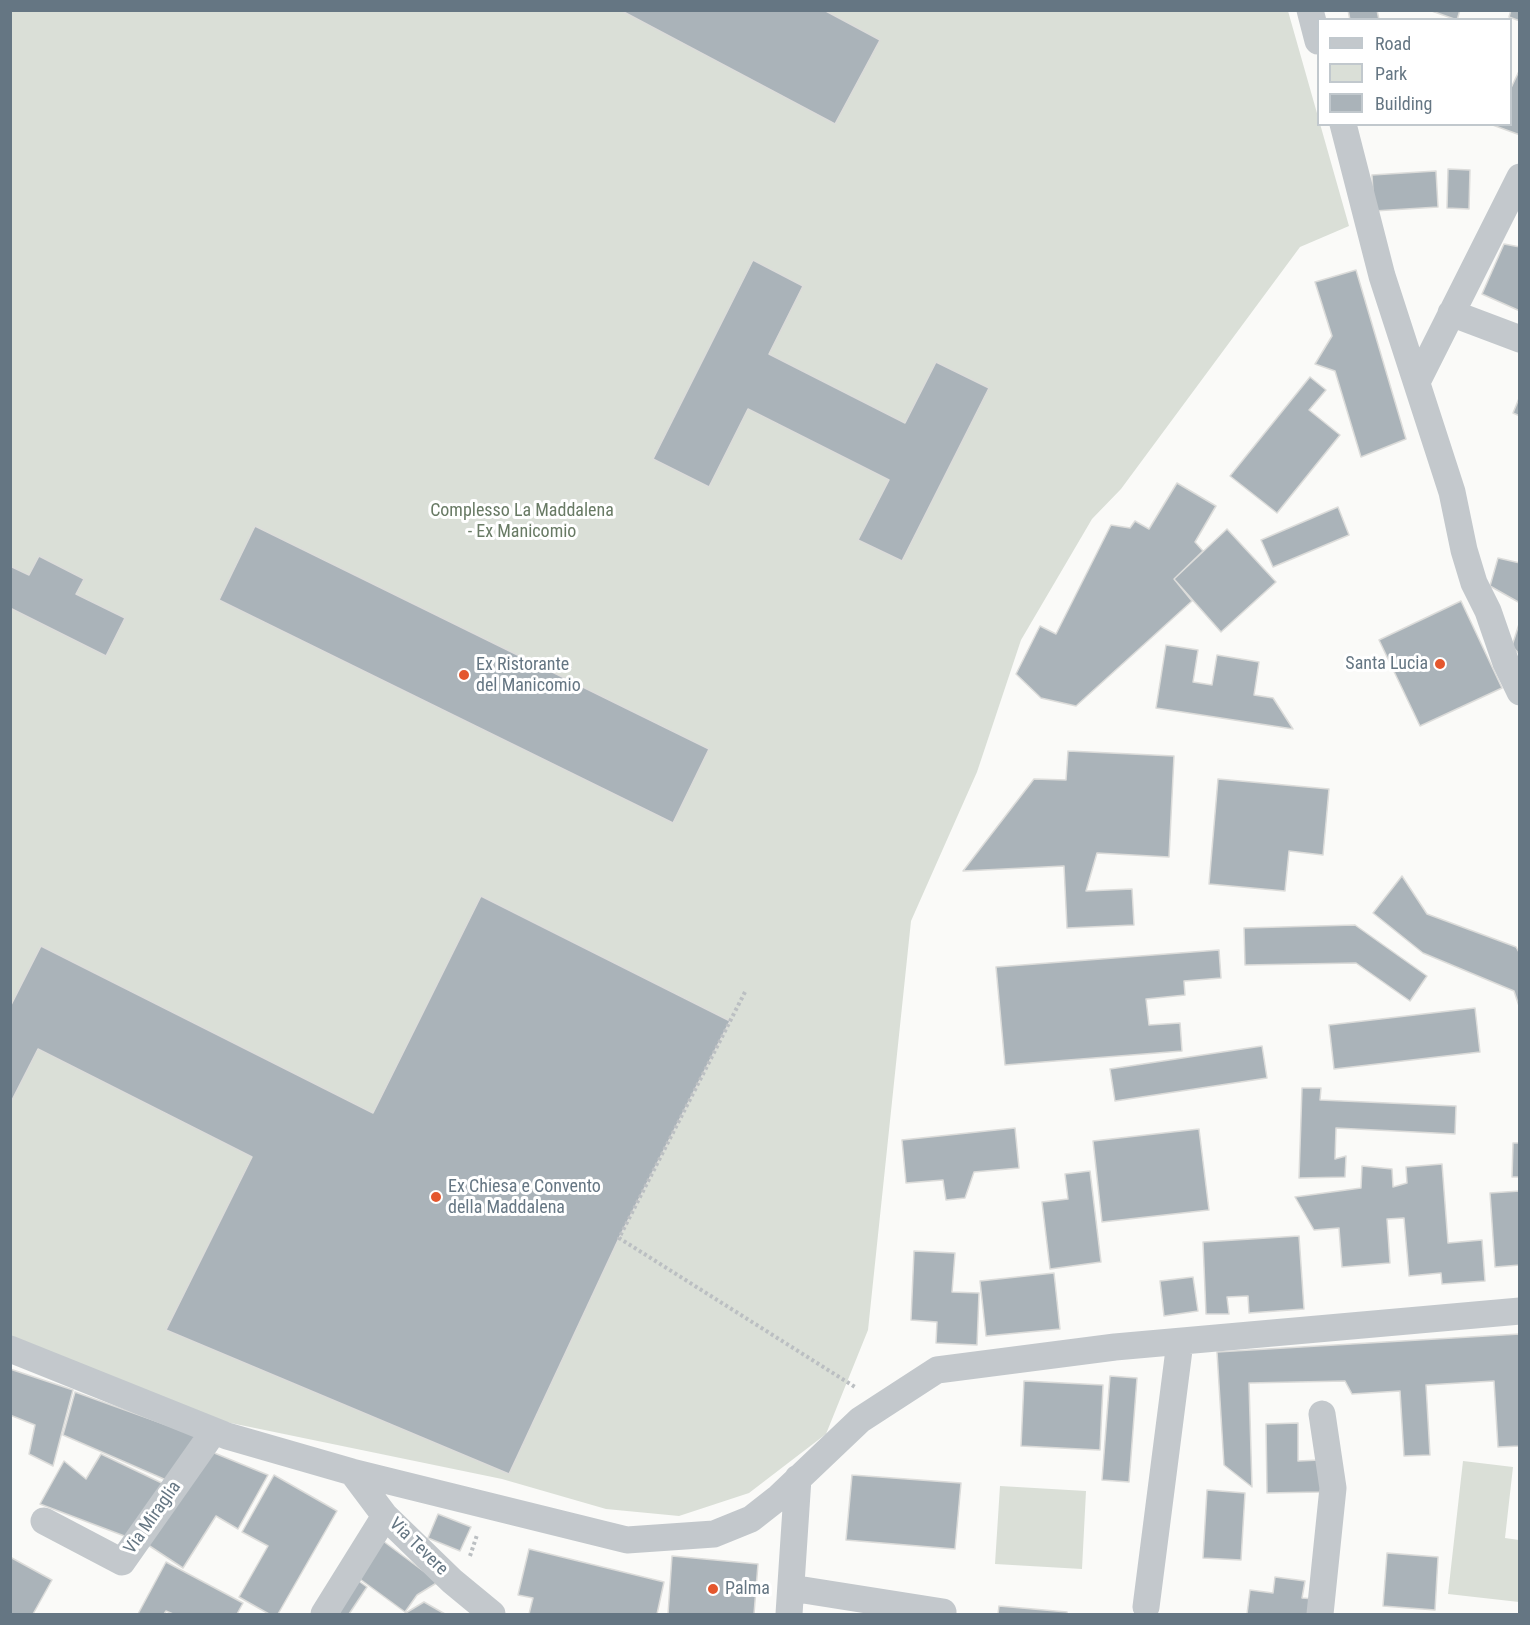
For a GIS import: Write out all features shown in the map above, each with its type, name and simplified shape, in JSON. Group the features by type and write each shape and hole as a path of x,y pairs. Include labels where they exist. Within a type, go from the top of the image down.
{"street":[{"path":"1310,10 1317,37"},
{"path":"1344,126 1382,276 1452,492 1464,550 1474,583 1488,611 1506,663 1520,692"},
{"path":"1417,382 1520,177"},
{"path":"1451,313 1520,339"},
{"path":"10,1349 214,1431 352,1472 627,1540 714,1534 731,1529 751,1518 798,1479 860,1420 937,1370 1180,1342 1520,1311"},
{"path":"1146,1607 1180,1342"},
{"path":"1320,1614 1333,1488 1322,1414"},
{"name":"Via Miraglia","path":"44,1521 122,1562 214,1431"},
{"name":"Via Tevere","path":"352,1472 385,1516 452,1581 492,1614"},
{"path":"798,1479 790,1601 943,1612 943,1614"},
{"path":"324,1614 385,1516"}],"path":[{"path":"745,992 619,1238 883,1406"}],"green space":[{"name":"Complesso La Maddalena - Ex Manicomio","path":"10,11 1288,11 1317,113 1317,126 1321,126 1349,226 1300,247 1121,489 1092,519 1021,640 977,772 911,921 868,1330 826,1434 749,1493 679,1516 606,1509 502,1479 221,1421 11,1340"},
{"path":"1463,1461 1513,1467 1505,1538 1519,1540 1519,1602 1448,1594"},
{"path":"1000,1486 1086,1491 1082,1569 995,1564"}],"building":[{"path":"620,10 824,10 880,40 835,124"},
{"path":"1348,10 1377,10 1379,18 1350,18"},
{"path":"1429,10 1460,10 1458,18"},
{"path":"1511,10 1520,10 1520,21 1509,17"},
{"path":"1520,69 1520,135 1495,126 1512,126 1512,86"},
{"path":"1448,169 1470,170 1469,209 1447,208"},
{"path":"1436,171 1438,207 1374,211 1372,175"},
{"path":"1504,244 1520,247 1520,311 1482,294"},
{"path":"753,260 803,286 769,354 905,423 936,362 989,388 902,561 858,540 889,480 748,409 709,487 653,459"},
{"path":"1356,270 1406,439 1361,457 1335,371 1315,364 1332,336 1315,282"},
{"path":"1310,377 1326,390 1309,410 1340,435 1277,513 1230,476"},
{"path":"1520,396 1520,416 1513,413"},
{"path":"1177,483 1216,506 1195,542 1203,551 1174,579 1192,601 1076,706 1041,698 1016,674 1040,626 1056,634 1111,525 1130,528 1135,521 1149,529"},
{"path":"1338,507 1349,535 1273,567 1261,540"},
{"name":"Ex Ristorante del Manicomio","path":"255,526 709,749 673,823 219,600"},
{"path":"1227,529 1276,582 1221,632 1174,579"},
{"path":"39,556 84,579 76,594 125,618 106,656 10,608 10,566 29,575"},
{"path":"1498,558 1520,563 1520,603 1490,586"},
{"name":"Santa Lucia","path":"1461,601 1502,688 1420,726 1379,640"},
{"path":"1520,621 1520,655 1512,646"},
{"path":"1166,645 1198,650 1193,682 1212,685 1217,655 1259,662 1254,695 1273,698 1293,729 1156,708"},
{"path":"1068,751 1174,756 1169,857 1097,853 1086,891 1132,889 1134,925 1067,928 1064,866 963,871 1034,779 1066,780"},
{"path":"1218,779 1329,789 1323,855 1289,851 1285,891 1209,884"},
{"path":"1402,876 1427,914 1516,947 1520,954 1520,1009 1514,991 1423,953 1373,913"},
{"name":"Ex Chiesa e Convento della Maddalena","path":"481,896 730,1021 619,1238 509,1474 166,1330 252,1157 38,1049 10,1104 10,1007 41,946 373,1113"},
{"path":"1355,925 1427,976 1410,1001 1356,963 1245,965 1244,928"},
{"path":"1219,950 1221,978 1184,981 1185,995 1146,999 1149,1025 1180,1023 1182,1051 1005,1065 996,967"},
{"path":"1475,1008 1480,1052 1334,1069 1329,1025"},
{"path":"1262,1046 1267,1078 1115,1101 1110,1069"},
{"path":"1302,1088 1321,1088 1320,1100 1456,1106 1455,1134 1336,1128 1335,1159 1346,1156 1345,1177 1299,1178"},
{"path":"1015,1128 1019,1168 974,1172 965,1198 946,1200 943,1180 906,1183 902,1140"},
{"path":"1199,1129 1209,1210 1102,1222 1093,1141"},
{"path":"1513,1143 1520,1143 1520,1177 1512,1177"},
{"path":"1442,1164 1448,1243 1482,1240 1485,1281 1442,1284 1441,1273 1409,1276 1404,1218 1387,1219 1390,1263 1342,1267 1339,1228 1314,1230 1295,1197 1361,1188 1362,1166 1392,1169 1393,1187 1407,1183 1406,1167"},
{"path":"1090,1171 1101,1262 1050,1269 1042,1202 1068,1199 1065,1174"},
{"path":"1520,1191 1520,1265 1495,1267 1490,1193"},
{"path":"1299,1236 1304,1309 1249,1313 1248,1296 1227,1297 1229,1314 1206,1314 1203,1242"},
{"path":"914,1251 955,1253 952,1292 979,1293 977,1345 936,1343 937,1322 911,1320"},
{"path":"1054,1273 1060,1329 986,1336 980,1281"},
{"path":"1193,1277 1198,1311 1164,1316 1160,1281"},
{"path":"1520,1334 1520,1446 1498,1447 1494,1381 1426,1385 1430,1455 1404,1456 1400,1391 1352,1394 1345,1381 1249,1383 1252,1487 1224,1465 1217,1352"},
{"path":"10,1369 73,1390 53,1466 29,1454 35,1425 10,1415"},
{"path":"1110,1376 1137,1378 1129,1482 1102,1480"},
{"path":"1024,1381 1103,1385 1100,1450 1021,1446"},
{"path":"75,1392 203,1438 173,1483 63,1435"},
{"path":"1298,1423 1298,1461 1320,1460 1321,1492 1267,1493 1266,1424"},
{"path":"207,1450 268,1475 238,1529 216,1516 183,1568 145,1543"},
{"path":"101,1454 168,1486 135,1540 40,1504 64,1461 86,1479"},
{"path":"274,1475 337,1511 278,1614 269,1614 239,1597 268,1546 242,1532"},
{"path":"852,1475 961,1483 955,1549 846,1540"},
{"path":"1207,1490 1245,1493 1241,1560 1203,1558"},
{"path":"438,1514 471,1527 460,1551 428,1538"},
{"path":"379,1538 438,1582 417,1595 405,1612 353,1574"},
{"path":"529,1549 664,1582 657,1614 529,1614 533,1598 518,1595"},
{"path":"1387,1553 1438,1557 1435,1610 1383,1606"},
{"name":"Palma","path":"672,1556 758,1564 754,1614 668,1614"},
{"path":"10,1557 52,1580 33,1614 10,1614"},
{"path":"166,1562 243,1603 237,1614 173,1614 166,1611 164,1614 138,1614"},
{"path":"353,1577 367,1587 349,1614 328,1614"},
{"path":"1275,1577 1305,1581 1302,1598 1315,1599 1313,1614 1247,1614 1250,1590 1273,1593"},
{"path":"424,1602 445,1614 404,1614"},
{"path":"999,1606 1067,1612 1067,1614 998,1614"}],"place":[{"name":"Santa Lucia","path":"1440,664"},
{"name":"Ex Ristorante del Manicomio","path":"464,675"},
{"name":"Ex Chiesa e Convento della Maddalena","path":"436,1197"},
{"name":"Palma","path":"713,1589"}]}
